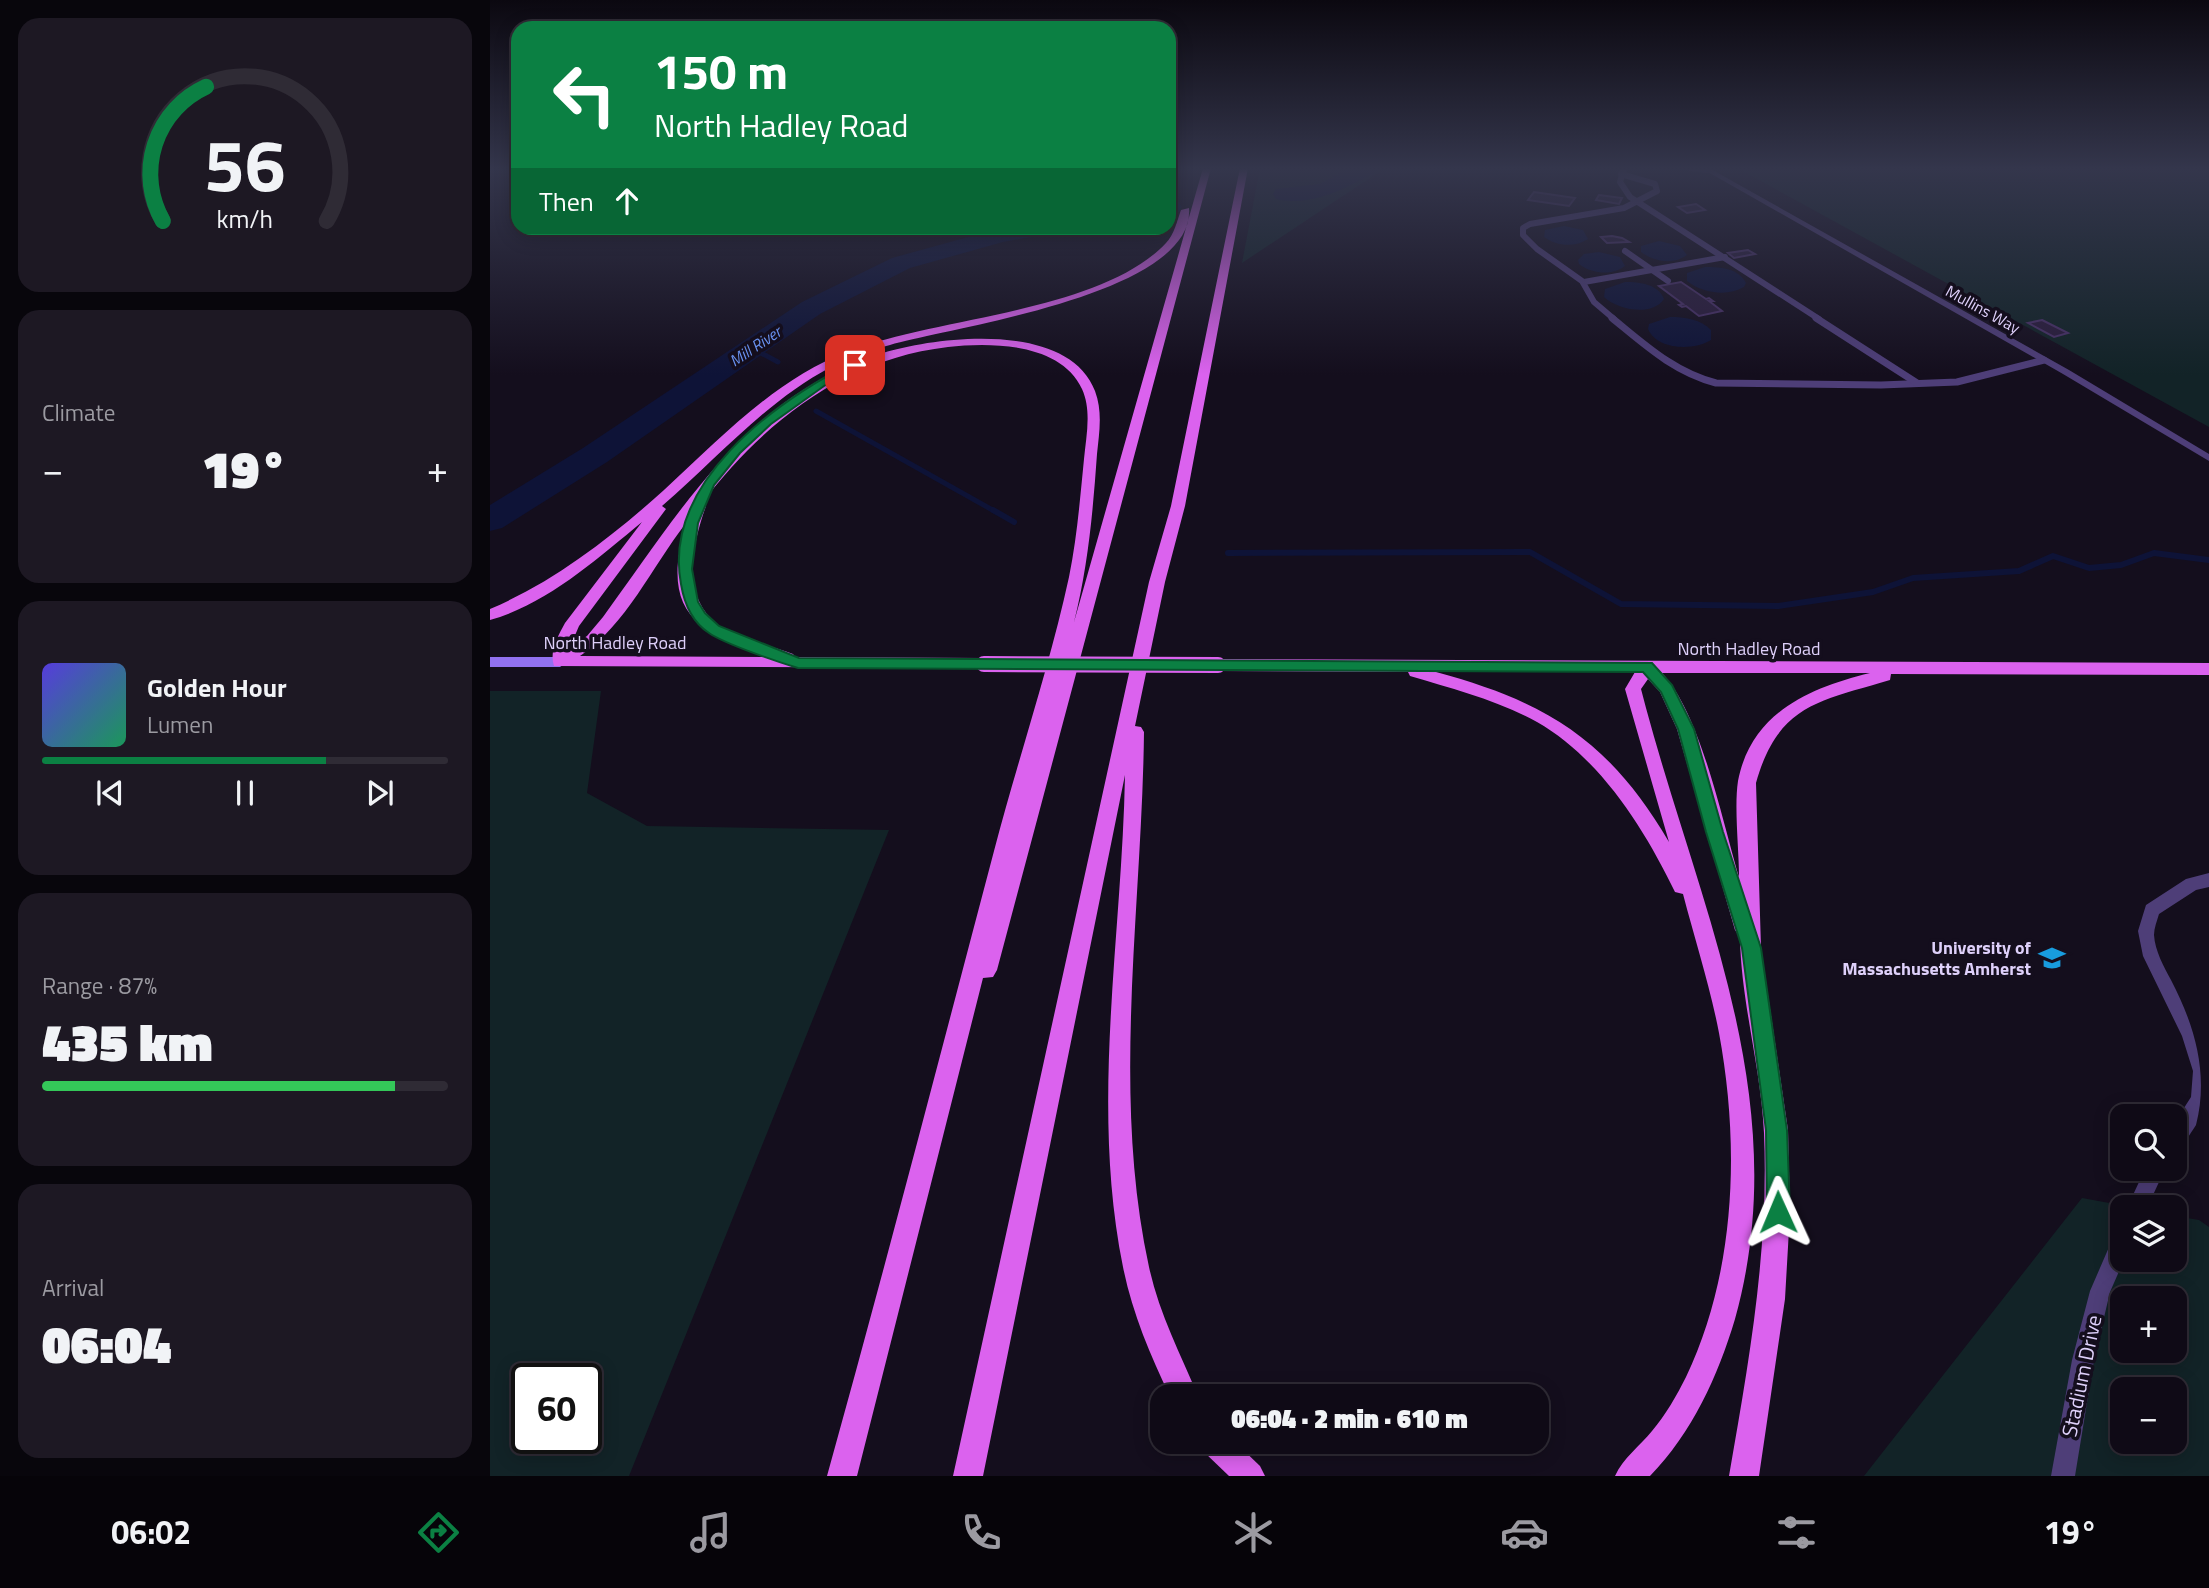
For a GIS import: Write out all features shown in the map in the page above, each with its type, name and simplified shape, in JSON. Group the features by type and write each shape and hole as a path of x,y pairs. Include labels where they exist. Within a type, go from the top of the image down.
{"main road":[{"path":"490,615 523,601 564,578 674,488 760,409 790,385 837,359 896,339 1071,297 1107,285 1142,267 1172,244 1175,237"},
{"path":"903,1252 1009,895 1055,714 1186,237"},
{"path":"968,1476 1157,582 1178,506 1231,237"},
{"path":"560,662 593,640 609,621 708,484 750,436 797,398 843,371 894,353 965,342 1017,345 1047,353 1065,362 1083,379 1090,394 1093,427 1080,559 903,1252 842,1476"},
{"path":"708,484 692,523 685,555 686,586 691,602 700,617 714,630 798,663"},
{"path":"560,662 563,641 573,623 674,488"},
{"name":"North Hadley Road","path":"490,662 2209,669"},
{"path":"1388,666 1460,683 1495,695 1548,721 1570,738 1608,775 1656,840 1679,878 1705,941"},
{"path":"1630,1476 1669,1433 1702,1372 1725,1311 1739,1241 1742,1172 1736,1071 1731,1037 1633,689 1647,667 1667,689 1686,729 1714,832 1751,948"},
{"path":"1744,1476 1772,1299 1778,1212 1776,1130 1751,948 1747,783 1752,758 1764,737 1783,714 1816,695 1914,669"},
{"path":"1135,693 1135,818 1119,1099 1122,1173 1136,1267 1149,1315 1179,1384"},
{"path":"1227,1454 1250,1476"}],"street":[{"name":"Mullins Way","path":"1826,237 2044,360 2209,458"},
{"path":"2187,1119 2202,1093 2204,1063 2189,1026 2160,975 2146,935 2152,910 2192,884 2209,880"},
{"name":"Stadium Drive","path":"2063,1476 2083,1360 2101,1292 2110,1270"}],"lane":[{"path":"1525,237 1542,253 1584,282 1596,305 1670,365 1699,379 1743,385 1917,383 1969,380 2044,360"},
{"path":"1693,237 1917,383"},
{"path":"1625,251 1668,281"},
{"path":"1584,282 1725,257"}],"shaded area":[{"path":"1247,237 1281,237 1242,263"},
{"path":"1544,237 1587,237 1588,239 1566,245"},
{"path":"1863,237 2209,237 2209,427"},
{"path":"1659,241 1680,246 1687,255 1664,261 1641,252 1641,246"},
{"path":"1599,252 1620,257 1625,266 1602,272 1579,264 1578,260 1584,254"},
{"path":"1705,267 1734,271 1746,283 1737,290 1722,293 1707,291 1687,281 1687,273"},
{"path":"1625,282 1653,287 1664,299 1652,308 1635,310 1610,302 1604,297 1605,289"},
{"path":"1670,317 1687,318 1702,323 1711,330 1711,340 1686,347 1667,345 1659,341 1648,329 1649,324"},
{"path":"490,691 601,691 587,793 647,826 889,830 629,1476 490,1476"},
{"path":"2082,1198 2110,1203 2110,1272 2187,1272 2187,1218 2199,1220 2209,1227 2209,1476 1864,1476"}],"building":[{"path":"1601,237 1616,237 1629,242 1607,243"},
{"path":"1748,250 1755,254 1734,258 1728,253"},
{"path":"1681,282 1706,299 1709,298 1713,301 1709,301 1722,311 1699,316 1686,306 1679,305 1683,304 1659,286"},
{"path":"2042,320 2068,333 2054,337 2028,323"}],"waterway":[{"name":"Mill River","path":"490,520 595,455 811,308 901,263 994,237"},
{"path":"745,353 761,353 778,362"},
{"path":"816,411 996,512"},
{"path":"993,510 1014,522"},
{"path":"1228,553 1530,552 1621,604 1778,606 1873,592 1913,578 2019,571 2053,556 2089,568 2121,565 2154,553 2209,560"}],"place":[{"name":"University of Massachusetts Amherst","path":"2052,958"}],"route":[{"path":"855,365 820,383 767,422 736,450 708,484 687,540 685,569 691,602 700,617 714,630 798,663 1647,667 1667,689 1686,729 1714,832 1751,948 1776,1130 1778,1212"}]}
